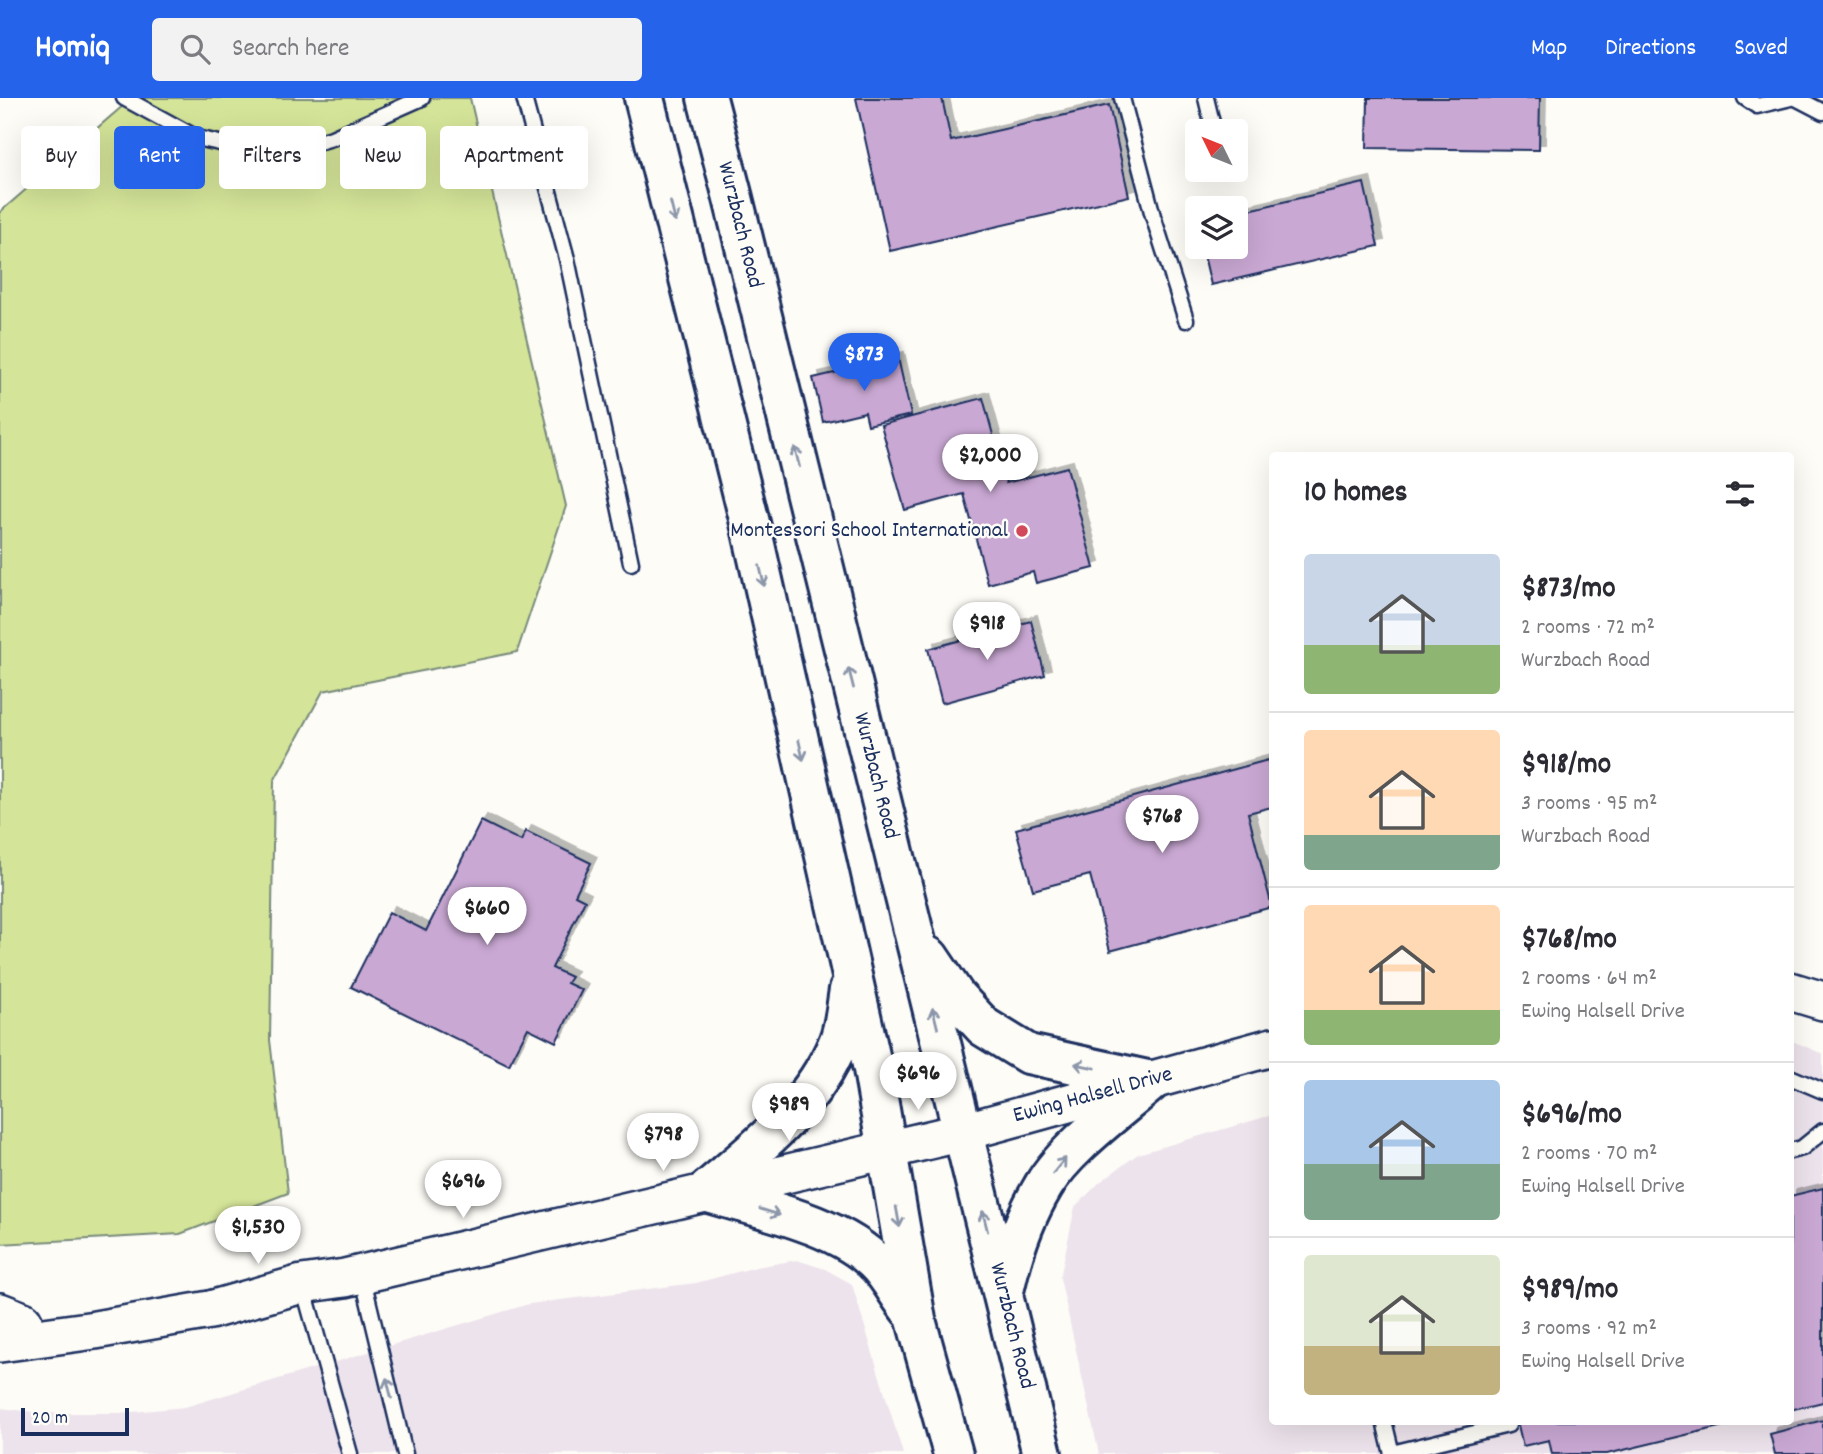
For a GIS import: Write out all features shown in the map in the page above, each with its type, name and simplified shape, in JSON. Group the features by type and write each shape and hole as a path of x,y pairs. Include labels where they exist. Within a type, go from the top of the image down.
{"main road":[{"path":"644,98 751,527 873,1069 916,1320 953,1454"},
{"name":"Wurzbach Road","path":"707,98 1042,1454"},
{"path":"914,933 956,997 984,1027 996,1035 1028,1054 1152,1081"},
{"path":"705,1192 788,1120 822,1076 839,1041 851,971"},
{"path":"1003,1295 1012,1254 1045,1184 1069,1155 1152,1081"},
{"path":"705,1192 811,1223 839,1238 878,1266 916,1320"}],"street":[{"path":"1794,992 1823,1001"},
{"name":"Ewing Halsell Drive","path":"6,1324 95,1330 210,1310 302,1284 362,1274 963,1132 1269,1048"}],"lane":[{"path":"124,98 197,138 246,149 289,151 332,138 422,98"},
{"path":"524,98 567,259 631,563"},
{"path":"1122,98 1153,216 1186,320"},
{"path":"1206,98 1211,119"},
{"path":"1745,98 1757,106 1793,98 1823,112"},
{"path":"1794,1079 1823,1091"},
{"path":"1794,1150 1802,1148 1823,1131"},
{"path":"362,1274 405,1454"},
{"path":"302,1284 350,1454"},
{"path":"1385,1425 1392,1454 1508,1425"}],"shaded area":[{"path":"1794,1042 1823,1054 1823,1454 1099,1454 1060,1278 1075,1207 1100,1182 1138,1154 1269,1116 1269,1425 1794,1425"},
{"path":"797,1260 825,1269 852,1284 903,1454 0,1454 0,1408 42,1413 122,1413 185,1407 529,1304 696,1283 756,1267"}],"green space":[{"path":"132,98 470,98 477,126 440,126 440,189 491,189 566,506 517,652 323,691 274,781 270,1040 288,1193 180,1234 0,1244 0,212 27,189 100,189 100,126"}],"building":[{"path":"856,98 942,98 951,141 1109,105 1129,196 890,251"},
{"path":"1368,98 1540,98 1539,150 1367,148"},
{"path":"1364,183 1378,246 1211,285 1205,259 1248,259 1248,210"},
{"path":"898,358 911,415 868,425 865,412 823,422 813,378"},
{"path":"983,398 1006,483 1067,467 1094,568 1036,583 1033,572 988,584 964,494 905,510 881,425"},
{"path":"1031,621 1045,675 942,703 928,649"},
{"path":"1268,760 1269,808 1248,813 1269,895 1269,908 1110,951 1090,875 1033,890 1016,829"},
{"path":"481,821 521,841 526,831 591,863 575,895 585,900 552,968 571,977 567,983 582,990 556,1042 528,1028 509,1065 351,987 389,912 426,931"},
{"path":"1823,1188 1823,1402 1794,1409 1794,1195"},
{"path":"1823,1420 1823,1454 1775,1454 1770,1434"},
{"path":"1518,1425 1727,1425 1607,1454 1552,1454 1549,1440 1523,1446"}],"place":[{"name":"Montessori School International","path":"1022,531"}]}
